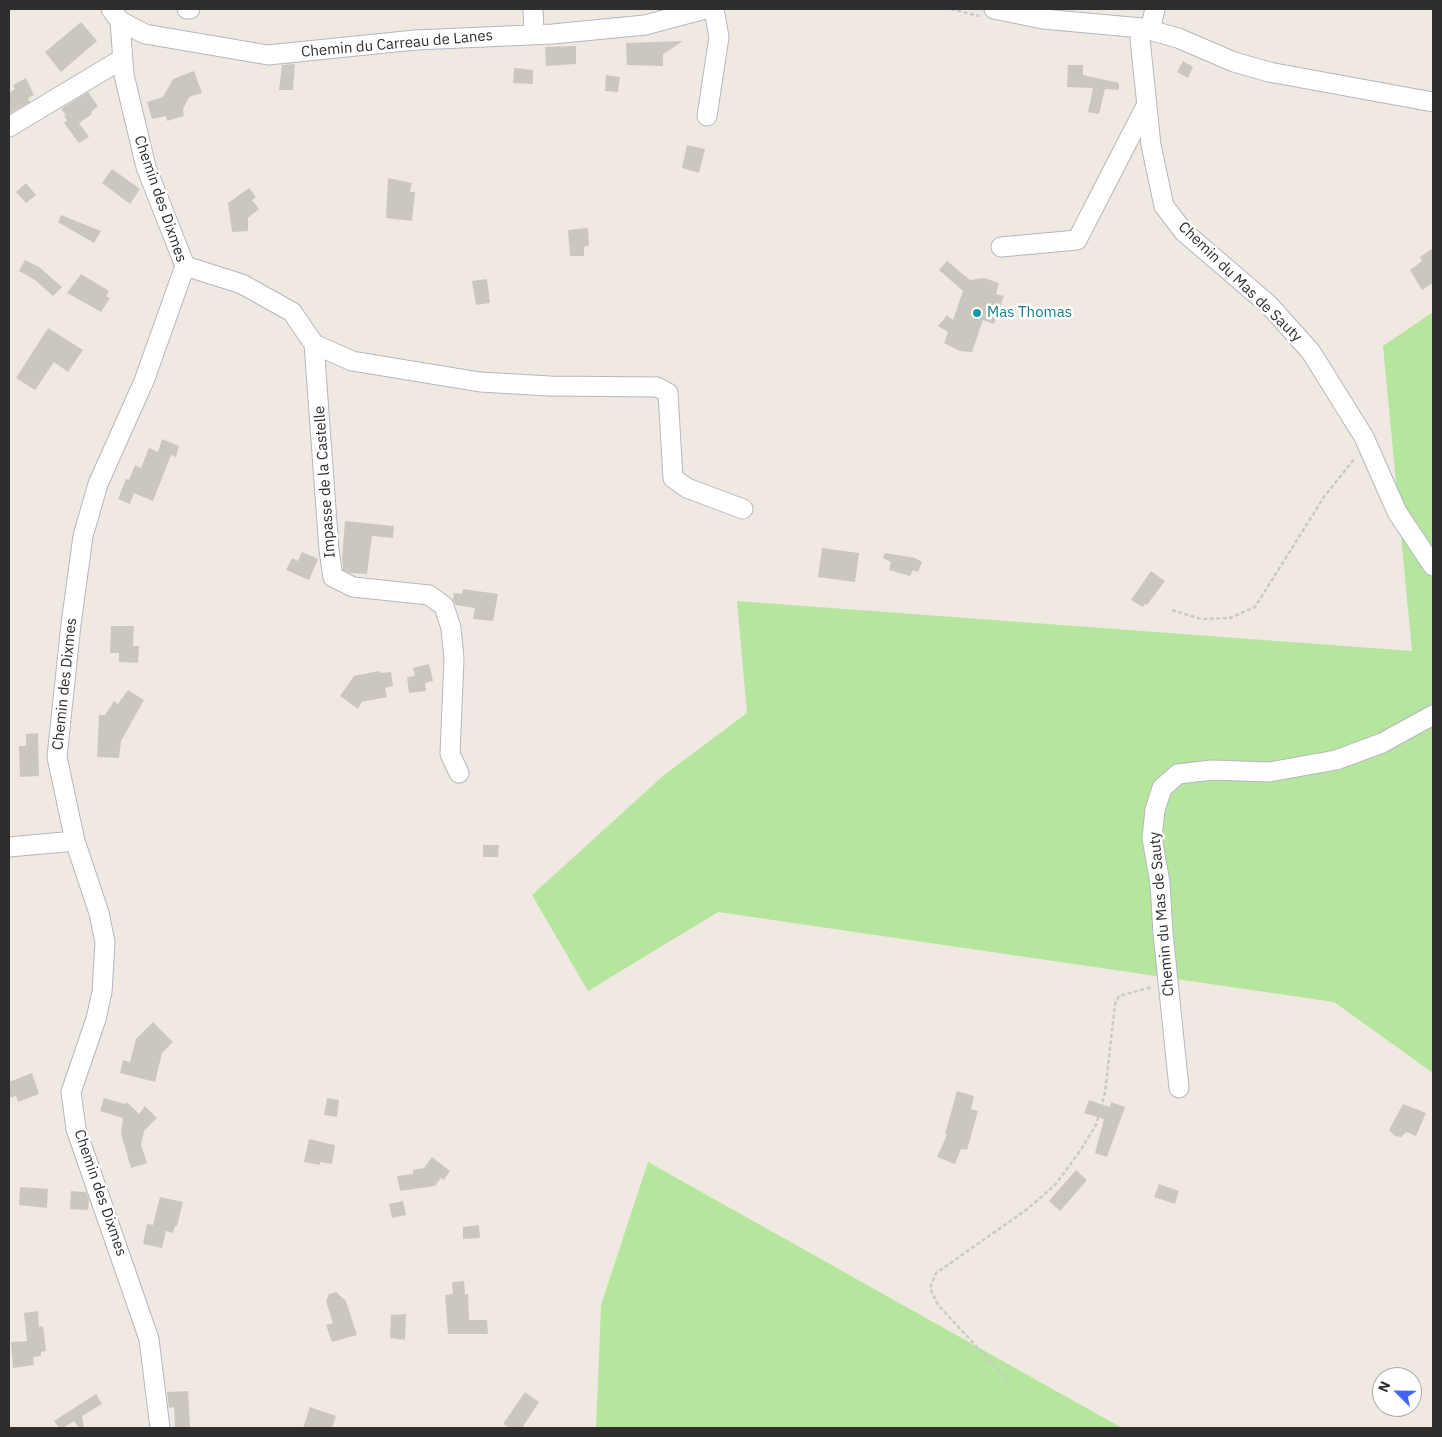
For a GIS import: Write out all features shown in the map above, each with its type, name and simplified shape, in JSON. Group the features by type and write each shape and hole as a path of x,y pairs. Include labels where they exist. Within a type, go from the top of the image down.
{"street":[{"path":"533,9 534,34"},
{"name":"Chemin du Carreau de Lanes","path":"116,15 145,34 268,55 415,40 534,34 645,25 705,9"},
{"path":"707,116 719,36 714,9"},
{"path":"994,9 1043,19 1146,29 1178,38 1234,62 1269,72 1433,102"},
{"name":"Chemin du Mas de Sauty","path":"1155,9 1140,39 1151,145 1164,206 1184,232 1269,305 1311,352 1369,449 1397,512 1433,566"},
{"name":"Chemin des Dixmes","path":"116,15 130,107 146,167 185,266 144,381 98,484 83,536 57,757 75,841 99,913 105,942 102,992 96,1019 72,1092 76,1129 149,1339 160,1428"},
{"path":"9,127 122,59"},
{"path":"1001,247 1076,240 1148,104"},
{"path":"185,266 242,284 292,312 314,344 352,361 480,382 550,386 657,387 668,393 673,478 687,488 743,509"},
{"name":"Impasse de la Castelle","path":"314,344 329,550 334,577 352,587 429,596 444,606 451,628 454,659 450,754 459,773"},
{"name":"Chemin du Mas de Sauty","path":"1179,1088 1160,883 1152,838 1155,810 1162,788 1178,774 1212,770 1269,772 1336,760 1382,743 1433,715"},
{"path":"9,847 75,841"}],"path":[{"path":"1172,610 1201,619 1230,618 1255,607 1324,498 1354,459 1369,449"},
{"path":"1008,1381 938,1305 930,1288 936,1273 1026,1210 1055,1185 1096,1125 1105,1093 1114,1004 1119,996 1168,983"}],"green space":[{"path":"1433,312 1433,1073 1334,1002 718,912 588,991 532,895 664,775 747,713 737,601 1412,651 1383,346"},
{"path":"648,1162 1122,1428 596,1428 601,1305"}],"building":[{"path":"81,22 97,41 61,72 45,52"},
{"path":"683,41 663,54 663,66 627,65 626,43"},
{"path":"576,46 576,64 546,66 545,47"},
{"path":"1183,61 1193,67 1188,78 1177,72"},
{"path":"295,64 293,90 279,90 282,65"},
{"path":"1068,65 1083,65 1083,75 1119,83 1119,90 1105,89 1099,114 1088,112 1093,88 1067,87"},
{"path":"514,68 533,70 533,84 513,83"},
{"path":"194,71 202,93 189,97 183,109 184,116 167,121 166,116 152,119 147,102 163,97 173,79"},
{"path":"606,75 620,77 618,92 605,91"},
{"path":"26,78 34,95 28,98 30,102 9,114 9,93 15,89 13,85"},
{"path":"88,92 98,106 91,112 92,114 79,123 89,137 79,143 64,123 67,120 64,116 66,115 61,109"},
{"path":"687,145 705,149 699,173 682,168"},
{"path":"112,169 140,189 130,204 102,183"},
{"path":"388,178 412,183 410,192 415,192 412,221 386,218"},
{"path":"26,183 36,195 26,203 16,192"},
{"path":"249,188 256,197 252,200 259,209 248,218 248,231 232,232 228,203"},
{"path":"61,215 101,231 94,243 58,222"},
{"path":"588,228 589,245 584,247 584,256 570,256 568,230"},
{"path":"1433,248 1433,283 1422,290 1410,270 1422,261 1420,257"},
{"path":"25,260 39,267 62,287 53,296 35,280 19,271"},
{"name":"Mas Thomas","path":"947,261 970,280 984,278 999,283 996,294 1004,296 994,324 983,320 972,352 960,351 944,343 948,332 938,326 947,315 953,320 963,291 939,270"},
{"path":"81,274 109,291 106,296 110,298 101,312 67,293"},
{"path":"487,279 490,303 476,305 472,281"},
{"path":"48,328 83,350 68,372 54,362 35,390 16,378"},
{"path":"162,439 179,446 176,457 171,455 153,501 134,493 130,504 118,499 126,479 129,480 135,465 141,468 149,448 158,452"},
{"path":"345,521 394,526 393,538 372,536 367,574 350,573 343,570"},
{"path":"822,548 859,553 855,582 818,577"},
{"path":"302,552 318,559 309,580 286,570 292,558 298,561"},
{"path":"885,553 915,558 922,562 918,572 913,570 910,576 889,570 891,562 883,558"},
{"path":"1151,571 1165,581 1147,605 1145,604 1143,607 1131,600"},
{"path":"463,589 498,594 493,621 473,619 475,608 456,605 453,600 454,593 462,594"},
{"path":"111,626 134,626 133,646 139,646 138,663 119,662 119,653 110,653"},
{"path":"429,664 433,681 425,683 426,691 409,693 407,677 415,676 413,668"},
{"path":"379,671 380,673 391,672 393,686 385,688 387,697 362,702 358,709 340,696 354,676"},
{"path":"128,690 144,700 121,741 119,758 97,757 99,715 105,715 114,701 118,704"},
{"path":"38,733 39,776 20,777 19,746 26,746 26,734"},
{"path":"483,845 499,845 498,857 483,857"},
{"path":"153,1022 173,1042 162,1053 155,1082 120,1073 123,1060 130,1062 136,1039"},
{"path":"32,1073 39,1094 18,1102 16,1096 9,1098 9,1082"},
{"path":"957,1091 974,1096 971,1109 978,1111 967,1150 961,1149 955,1164 937,1157 947,1135 945,1134"},
{"path":"104,1098 125,1104 127,1102 139,1114 145,1106 157,1118 144,1131 141,1145 147,1163 131,1168 121,1134 123,1118 100,1111"},
{"path":"327,1098 339,1100 337,1117 324,1115"},
{"path":"1089,1100 1110,1107 1111,1102 1125,1107 1107,1157 1095,1153 1104,1119 1084,1113"},
{"path":"1403,1104 1426,1113 1416,1136 1406,1132 1401,1137 1395,1136 1389,1130"},
{"path":"309,1139 335,1145 332,1164 320,1162 320,1165 304,1162"},
{"path":"432,1157 450,1171 444,1180 441,1178 435,1186 400,1191 397,1176 413,1174 413,1170 424,1168"},
{"path":"1076,1170 1087,1180 1060,1211 1049,1201"},
{"path":"1159,1184 1179,1191 1175,1204 1154,1197"},
{"path":"20,1187 48,1189 47,1208 19,1205"},
{"path":"71,1191 86,1192 89,1200 88,1210 70,1209"},
{"path":"160,1197 183,1202 177,1226 175,1226 173,1233 166,1231 162,1248 143,1244 147,1224 153,1225"},
{"path":"403,1201 406,1215 392,1218 389,1204"},
{"path":"479,1225 480,1238 463,1239 463,1227"},
{"path":"464,1281 465,1294 468,1294 469,1320 487,1320 488,1334 448,1334 445,1295 453,1294 452,1282"},
{"path":"336,1292 346,1301 357,1335 332,1342 326,1325 333,1323 326,1301 329,1294"},
{"path":"38,1311 39,1327 43,1326 46,1351 41,1352 41,1356 33,1357 34,1365 13,1368 11,1342 27,1341 24,1313"},
{"path":"406,1314 405,1340 390,1338 391,1315"},
{"path":"188,1391 190,1428 175,1427 174,1407 169,1408 167,1392"},
{"path":"525,1392 539,1402 522,1428 510,1428 503,1424"},
{"path":"96,1394 102,1404 82,1416 84,1428 79,1428 74,1421 63,1428 59,1428 54,1421"},
{"path":"310,1407 336,1416 332,1428 303,1428"}],"place":[{"name":"Mas Thomas","path":"977,313"}]}
